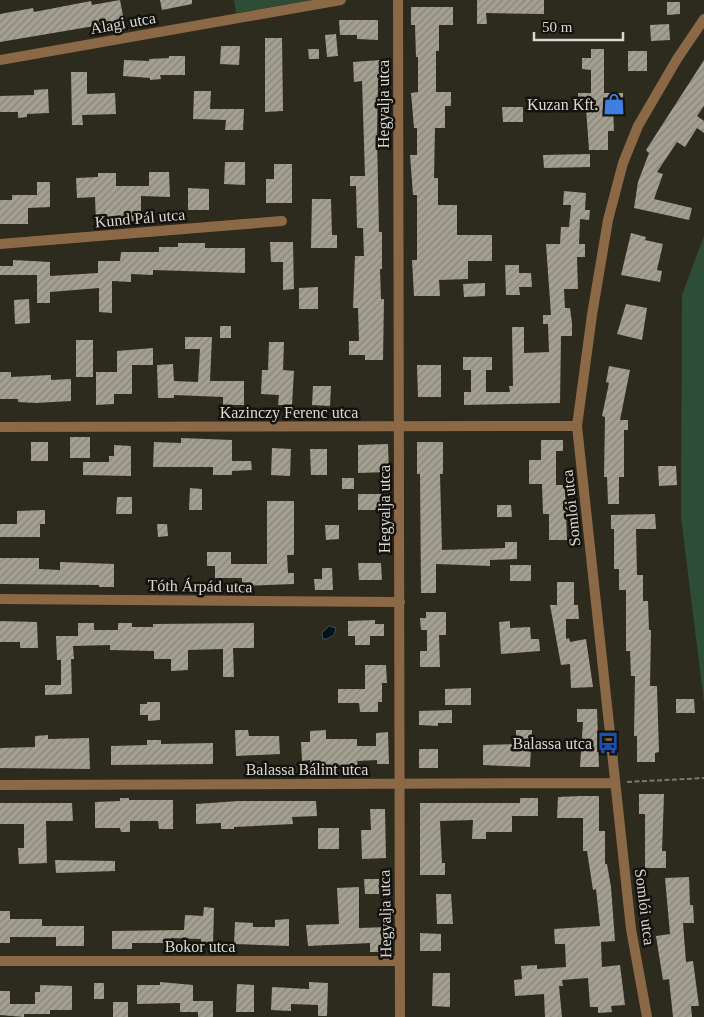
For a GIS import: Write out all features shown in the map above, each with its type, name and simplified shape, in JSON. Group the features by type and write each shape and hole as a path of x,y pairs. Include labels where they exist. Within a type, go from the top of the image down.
{"street":[{"name":"Alagi utca","path":"0,60 341,0"},
{"name":"Hegyalja utca","path":"398,0 400,602 398,784 400,1017"},
{"name":"Somlói utca","path":"647,1017 631,929 577,426 592,314 608,220 623,163 638,126 677,59 704,19"},
{"name":"Kund Pál utca","path":"0,244 282,221"},
{"name":"Kazinczy Ferenc utca","path":"0,427 577,426"},
{"name":"Tóth Árpád utca","path":"0,599 400,602"},
{"name":"Balassa Bálint utca","path":"0,786 615,783"},
{"name":"Bokor utca","path":"0,961 400,961"}],"path":[{"path":"615,783 704,778"}],"green space":[{"path":"234,0 311,0 236,13"},
{"path":"704,236 704,703 681,517 682,295"}],"water":[{"path":"329,626 336,628 334,635 323,639 322,633"}],"building":[{"path":"120,0 124,21 0,42 0,14 33,8 34,12 91,1 92,5"},
{"path":"160,0 192,0 192,4 162,10"},
{"path":"477,0 544,0 544,14 486,13 487,24 477,24"},
{"path":"667,2 680,2 680,14 667,15"},
{"path":"411,7 453,7 453,25 439,25 439,51 436,51 436,92 451,92 451,106 445,106 445,128 435,128 434,178 438,178 438,205 457,205 457,235 492,235 492,261 468,261 468,279 439,280 440,296 414,296 412,260 417,260 417,195 413,195 410,155 417,155 417,128 414,128 411,93 418,92 418,57 416,57 415,25 411,25"},
{"path":"339,20 378,20 378,40 357,39 357,35 340,35"},
{"path":"669,24 670,40 651,41 650,25"},
{"path":"336,34 338,56 327,57 325,35"},
{"path":"265,38 282,38 283,111 265,112"},
{"path":"221,46 240,46 239,65 220,64"},
{"path":"308,49 319,49 319,59 309,59"},
{"path":"591,49 604,49 604,93 623,93 623,108 613,108 614,131 608,131 608,150 589,150 586,108 578,108 578,93 591,93 591,70 582,69 582,58 591,58"},
{"path":"628,51 647,51 647,71 628,71"},
{"path":"169,56 185,56 185,75 160,75 161,79 150,80 150,78 123,76 124,60 149,61 149,59 169,58"},
{"path":"381,60 382,80 378,80 377,136 379,232 382,232 381,299 384,299 383,360 365,360 365,355 349,355 349,341 359,341 358,308 353,308 355,256 364,256 363,228 357,228 356,186 350,186 350,176 365,176 362,81 354,82 353,62"},
{"path":"704,60 704,106 697,116 704,121 704,133 697,128 685,147 677,142 657,172 663,174 654,199 692,208 689,220 634,208 638,182 649,153 646,150"},
{"path":"71,72 87,72 87,94 115,93 116,114 82,115 83,125 72,125"},
{"path":"48,89 49,113 27,114 27,117 18,118 18,112 0,112 0,96 34,95 34,90"},
{"path":"194,91 211,91 210,109 244,109 243,130 225,130 226,120 193,119"},
{"path":"502,107 523,107 523,122 503,122"},
{"path":"590,154 590,167 544,168 543,155"},
{"path":"225,162 245,162 245,185 224,184"},
{"path":"274,164 292,164 292,203 266,203 266,179 274,179"},
{"path":"149,172 169,172 170,197 141,196 141,221 116,221 116,223 96,224 95,197 77,198 76,178 98,177 98,173 116,173 116,186 149,186"},
{"path":"37,182 50,182 50,207 28,208 28,224 0,224 0,200 12,200 12,195 37,195"},
{"path":"188,188 209,189 209,210 188,210"},
{"path":"564,191 586,193 585,210 590,210 589,220 580,219 579,244 585,244 585,257 577,257 578,289 564,289 565,308 570,308 572,336 561,336 560,403 464,405 464,392 471,392 471,370 463,370 463,357 492,357 492,370 486,370 486,392 510,392 509,386 513,386 512,327 524,327 524,353 549,352 548,324 543,324 543,315 551,315 546,244 560,244 561,227 569,227 571,205 563,205"},
{"path":"312,199 331,199 332,235 337,235 337,248 311,248"},
{"path":"631,233 646,237 645,240 663,244 657,270 662,271 660,282 621,275"},
{"path":"270,242 293,242 294,289 283,290 283,262 271,262"},
{"path":"178,243 205,243 205,248 245,248 245,273 153,270 153,275 131,274 131,282 112,281 112,313 99,312 99,288 50,292 50,303 37,303 37,275 0,275 0,266 13,266 13,260 50,262 50,276 98,273 98,261 120,261 121,252 159,252 159,247 178,247"},
{"path":"505,265 519,265 519,273 531,273 532,287 519,287 520,295 506,295"},
{"path":"485,283 485,296 464,297 463,284"},
{"path":"318,287 318,309 299,309 299,288"},
{"path":"29,299 30,323 15,324 14,300"},
{"path":"626,304 647,308 642,340 617,334"},
{"path":"220,326 231,326 231,338 220,338"},
{"path":"185,337 212,337 210,381 244,381 244,405 223,405 223,397 174,395 174,398 158,398 157,365 173,364 174,381 198,382 200,349 185,349"},
{"path":"76,340 93,340 93,377 76,377"},
{"path":"269,342 284,342 283,370 294,371 292,405 278,405 279,395 261,394 262,370 268,370"},
{"path":"153,348 153,365 132,365 132,394 114,394 114,404 96,405 96,372 117,372 117,351"},
{"path":"417,365 441,365 441,397 418,397"},
{"path":"609,366 630,370 620,420 628,420 628,430 624,430 624,477 619,477 619,504 608,504 607,477 604,477 605,417 602,416 609,383 606,382"},
{"path":"0,372 11,372 11,377 51,375 51,380 71,379 71,401 36,403 18,402 18,399 0,399"},
{"path":"313,386 331,386 330,406 312,405"},
{"path":"70,437 90,437 90,458 70,458"},
{"path":"181,438 232,440 232,461 251,461 252,470 232,471 232,475 213,475 213,467 153,467 154,442 181,443"},
{"path":"541,440 563,440 563,451 556,451 556,485 565,485 567,540 549,540 549,514 543,514 542,484 529,484 529,460 541,460"},
{"path":"31,442 48,442 48,461 31,461"},
{"path":"417,442 443,442 443,474 440,474 442,550 505,548 505,542 517,542 517,559 490,560 490,566 436,564 436,593 421,593 420,474 417,474"},
{"path":"388,444 389,472 358,473 358,445"},
{"path":"114,445 131,446 131,476 83,475 83,462 109,462 109,456 114,456"},
{"path":"272,448 291,449 290,476 271,475"},
{"path":"310,449 327,449 327,475 311,475"},
{"path":"658,466 676,466 677,485 659,486"},
{"path":"342,478 354,478 354,489 342,489"},
{"path":"190,488 202,489 202,510 189,510"},
{"path":"358,494 381,494 381,510 358,510"},
{"path":"117,497 132,497 132,514 116,514"},
{"path":"267,501 294,501 294,555 287,555 288,573 294,573 294,584 242,586 242,578 215,578 215,566 207,566 207,552 231,552 231,564 267,564"},
{"path":"497,505 511,505 512,517 497,517"},
{"path":"45,510 45,524 40,524 40,537 0,537 0,524 17,524 17,511"},
{"path":"655,514 656,529 636,529 637,575 643,575 643,601 648,601 649,630 651,630 650,686 657,686 659,752 655,753 655,762 637,762 637,736 634,736 635,676 631,676 630,651 626,651 626,590 619,590 619,569 614,569 614,529 611,529 611,515"},
{"path":"157,524 167,524 168,536 158,537"},
{"path":"325,525 339,525 339,539 326,540"},
{"path":"0,558 39,558 39,569 60,570 60,562 114,564 114,587 99,587 99,585 0,584"},
{"path":"358,563 381,563 382,580 359,580"},
{"path":"510,565 531,565 531,581 510,581"},
{"path":"322,568 332,568 333,590 315,590 314,579 322,579"},
{"path":"557,582 574,582 574,605 578,605 579,619 566,619 566,639 569,638 570,642 586,639 593,687 571,688 570,664 561,665 550,605 557,605"},
{"path":"426,612 446,612 446,635 439,635 440,667 420,667 420,651 427,651 427,630 421,630 420,618 426,618"},
{"path":"375,620 375,624 384,624 384,636 370,636 370,645 355,645 355,636 348,636 348,621"},
{"path":"0,621 37,622 38,648 20,648 20,642 0,642"},
{"path":"510,621 510,628 530,627 531,639 539,639 540,651 501,654 499,622"},
{"path":"78,623 94,623 94,630 118,630 118,623 132,623 132,627 153,627 153,624 254,623 254,648 233,648 234,677 223,677 223,649 188,650 188,670 171,671 171,659 154,659 154,651 110,650 110,645 73,646 74,659 71,659 72,694 45,695 45,685 61,685 61,660 57,660 56,636 78,636"},
{"path":"365,665 386,665 387,683 382,683 382,702 378,702 378,712 360,712 359,703 338,703 338,689 365,689"},
{"path":"471,688 471,705 445,705 445,689"},
{"path":"676,699 694,699 695,713 676,713"},
{"path":"147,702 160,702 160,720 148,721 148,715 140,715 140,704 147,704"},
{"path":"577,709 597,709 599,767 580,767 583,722 577,722"},
{"path":"452,710 452,723 438,723 438,726 419,725 419,711"},
{"path":"235,730 248,730 249,736 279,736 280,754 236,756"},
{"path":"326,730 326,739 357,739 357,746 376,746 376,733 388,732 389,764 377,764 377,760 357,761 358,766 311,767 310,760 302,761 301,742 310,742 310,731"},
{"path":"516,730 532,730 530,767 483,765 483,745 516,744"},
{"path":"48,735 48,739 89,738 90,769 0,768 0,748 35,747 35,736"},
{"path":"147,740 161,740 161,744 213,743 213,764 111,765 111,746 147,745"},
{"path":"419,749 438,749 438,768 419,768"},
{"path":"639,794 664,794 662,851 666,851 666,868 645,868 645,814 639,814"},
{"path":"599,796 599,831 605,831 605,864 607,864 611,887 615,941 601,942 602,967 620,965 625,1005 611,1006 612,1012 598,1013 598,1007 590,1007 588,978 562,980 563,986 559,986 562,1017 545,1017 544,994 515,996 514,980 522,979 521,966 537,965 537,969 566,967 565,944 555,944 554,929 600,926 596,889 593,890 587,851 583,851 583,818 557,818 558,797"},
{"path":"120,798 129,798 129,800 173,800 173,829 159,829 158,821 130,821 130,832 121,832 120,828 95,828 95,802 120,801"},
{"path":"520,798 538,798 538,816 512,816 512,832 486,832 486,839 472,839 473,820 440,821 442,863 445,863 445,875 420,875 420,803 520,803"},
{"path":"239,801 316,801 317,816 292,817 293,824 234,827 234,829 221,829 221,823 196,824 196,804"},
{"path":"0,803 72,803 73,821 46,821 47,863 19,864 18,848 24,848 24,824 0,824"},
{"path":"370,809 385,809 386,858 362,859 361,830 371,830"},
{"path":"318,828 339,828 339,849 318,849"},
{"path":"55,860 115,861 115,871 56,873"},
{"path":"689,877 690,905 693,905 694,923 683,923 686,962 693,961 699,1006 691,1006 692,1017 673,1017 669,979 663,980 656,936 670,934 665,878"},
{"path":"364,879 379,879 379,894 365,894"},
{"path":"359,887 359,928 387,927 388,952 370,952 370,943 308,946 306,925 339,924 337,888"},
{"path":"436,894 451,894 453,924 437,924"},
{"path":"204,907 214,908 213,945 201,945 201,939 171,938 172,943 132,943 132,949 112,949 112,931 184,930 185,915 203,916"},
{"path":"0,911 10,911 10,919 42,919 42,926 84,926 84,946 56,946 56,937 10,937 10,943 0,943"},
{"path":"289,919 289,946 234,944 235,922 253,923 253,927 275,927 275,920"},
{"path":"420,933 441,934 441,951 420,951"},
{"path":"433,973 450,973 450,1007 432,1006"},
{"path":"160,982 193,985 193,1001 213,1001 213,1017 198,1017 198,1012 180,1012 180,1003 137,1004 137,985 160,985"},
{"path":"309,982 328,983 327,1016 318,1016 318,1005 291,1004 291,1011 271,1010 272,987 309,989"},
{"path":"94,983 104,983 104,999 94,999"},
{"path":"237,984 254,985 254,1012 236,1012"},
{"path":"40,985 72,986 72,1010 50,1010 50,1014 24,1014 24,1017 0,1015 0,991 10,991 10,1004 35,1004 35,992 40,992"},
{"path":"113,1002 128,1002 128,1017 113,1017"}],"place":[{"name":"Kuzan Kft.","path":"614,104"},
{"name":"Balassa utca","path":"608,743"}]}
